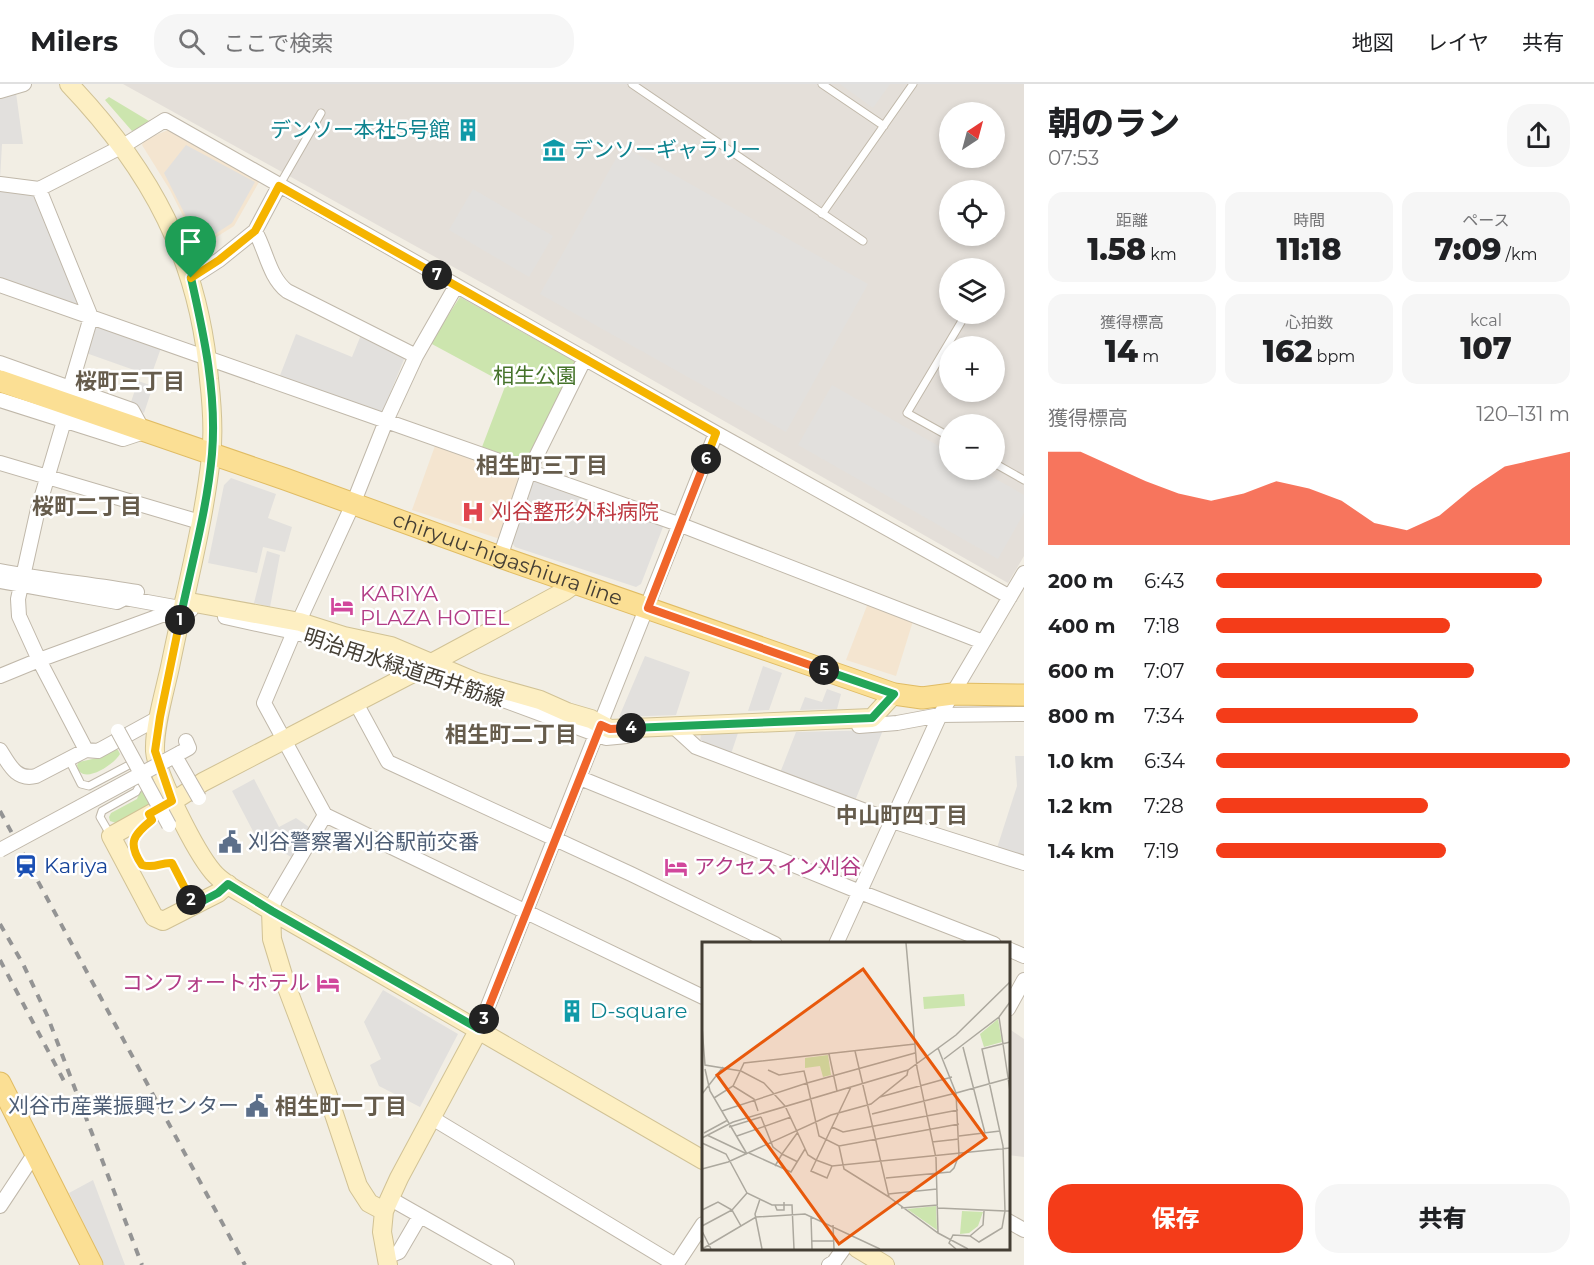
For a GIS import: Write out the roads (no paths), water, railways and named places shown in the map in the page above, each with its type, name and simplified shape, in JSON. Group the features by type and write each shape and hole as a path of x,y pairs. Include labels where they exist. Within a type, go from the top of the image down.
{"main road":[{"name":"chiryuu-higashiura line","path":"0,381 894,694 922,698 952,694 1024,695"},
{"path":"0,1083 92,1265"}],"street":[{"path":"0,91 24,84"},
{"path":"69,84 123,146 178,242 191,278 207,358 212,455 155,751 172,801 205,862 216,876 272,911 702,1159"},
{"path":"0,184 39,189 123,146 165,120 1010,597"},
{"path":"191,278 219,260 255,231 279,186"},
{"path":"39,189 91,317 70,388"},
{"path":"255,231 278,284 286,291 416,356"},
{"path":"0,285 681,525 983,642"},
{"path":"456,286 416,356 386,421 353,504 264,703 325,815 702,997"},
{"path":"500,557 529,471 585,358"},
{"path":"0,363 132,410 144,432 123,440 0,400"},
{"path":"64,421 21,580 19,616 86,750"},
{"path":"420,1216 399,1252 387,1261 382,1232 387,1205 479,1029 716,433"},
{"path":"0,462 200,522"},
{"path":"0,571 21,580"},
{"path":"837,942 940,715 1024,573"},
{"path":"0,581 80,582 182,608 297,627 391,646 424,667 540,700 567,712 591,719 599,730"},
{"path":"228,884 218,893 163,921 154,916 111,836 203,782 424,667 576,583"},
{"path":"0,676 182,608"},
{"path":"677,729 872,718 894,694"},
{"path":"356,703 388,762 771,942"},
{"path":"599,730 877,725 940,715 1024,714"},
{"path":"0,750 12,770 28,778 86,750 98,752 118,736 160,717"},
{"path":"677,729 696,747 892,821 1024,863"},
{"path":"118,736 142,774 169,825"},
{"path":"0,850 189,748 186,741"},
{"path":"175,756 199,798"},
{"path":"580,778 989,942"},
{"path":"325,815 275,900 272,911 272,939 286,985 327,1093 358,1185 369,1203 387,1205 420,1216 507,1265"},
{"path":"1009,949 1024,956"},
{"path":"1009,1007 1024,980"},
{"path":"432,1118 676,1265 702,1226"},
{"path":"0,1206 35,1153"},
{"path":"1009,1222 1024,1230"},
{"path":"829,1265 843,1250"},
{"path":"860,1250 885,1265"}],"lane":[{"path":"632,84 863,241"},
{"path":"822,84 884,126"},
{"path":"822,214 913,84"},
{"path":"279,186 321,113"},
{"path":"939,431 907,413 960,324"},
{"path":"1005,469 1024,480"},
{"path":"111,836 100,817 102,811 136,792 140,785 129,765 118,736"},
{"path":"69,760 81,784 89,786 129,765"},
{"path":"149,814 152,820 134,838 133,847 138,858 142,865 151,868 167,862 172,863 193,906"}],"railway":[{"path":"0,811 245,1265"},
{"path":"0,924 23,964 47,1015 142,1265"},
{"path":"0,960 64,1081"}],"place":[{"name":"デンソー本社5号館","path":"468,130"},
{"name":"デンソーギャラリー","path":"554,150"},
{"name":"刈谷整形外科病院","path":"473,512"},
{"name":"KARIYA PLAZA HOTEL","path":"342,606"},
{"name":"刈谷警察署刈谷駅前交番","path":"230,842"},
{"name":"Kariya","path":"26,866"},
{"name":"アクセスイン刈谷","path":"676,867"},
{"name":"コンフォートホテル","path":"328,983"},
{"name":"D-square","path":"572,1011"},
{"name":"刈谷市産業振興センター","path":"257,1106"}],"district":[{"name":"桜町三丁目","path":"130,381"},
{"name":"相生町三丁目","path":"542,465"},
{"name":"桜町二丁目","path":"87,506"},
{"name":"相生町二丁目","path":"511,734"},
{"name":"中山町四丁目","path":"902,815"},
{"name":"相生町一丁目","path":"341,1106"}],"park label":[{"name":"相生公園","path":"535,376"}]}
